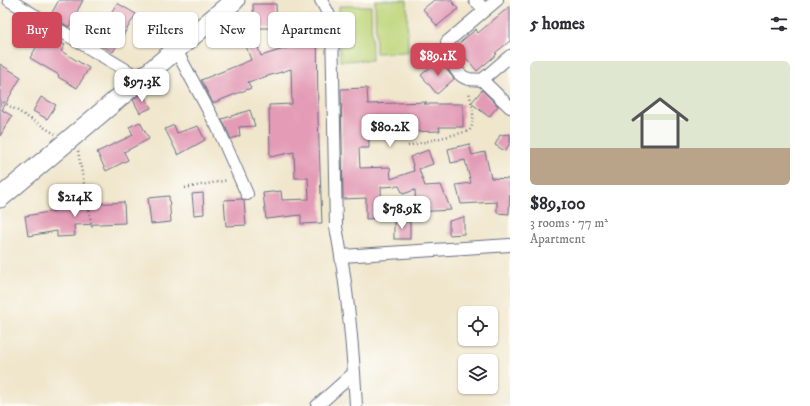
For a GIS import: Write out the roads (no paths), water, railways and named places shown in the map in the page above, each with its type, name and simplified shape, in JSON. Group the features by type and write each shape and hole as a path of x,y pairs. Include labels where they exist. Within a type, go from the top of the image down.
{"main road":[{"path":"0,198 235,0"}],"street":[{"path":"9,0 141,79"},
{"path":"322,0 332,26 336,227 342,256 356,406"},
{"path":"475,0 485,10"},
{"path":"496,0 447,42 448,53 452,63 467,79 482,80 510,107"},
{"path":"176,50 218,128 247,194"},
{"path":"482,80 510,56"},
{"path":"342,256 510,245"},
{"path":"317,406 354,373"}]}
